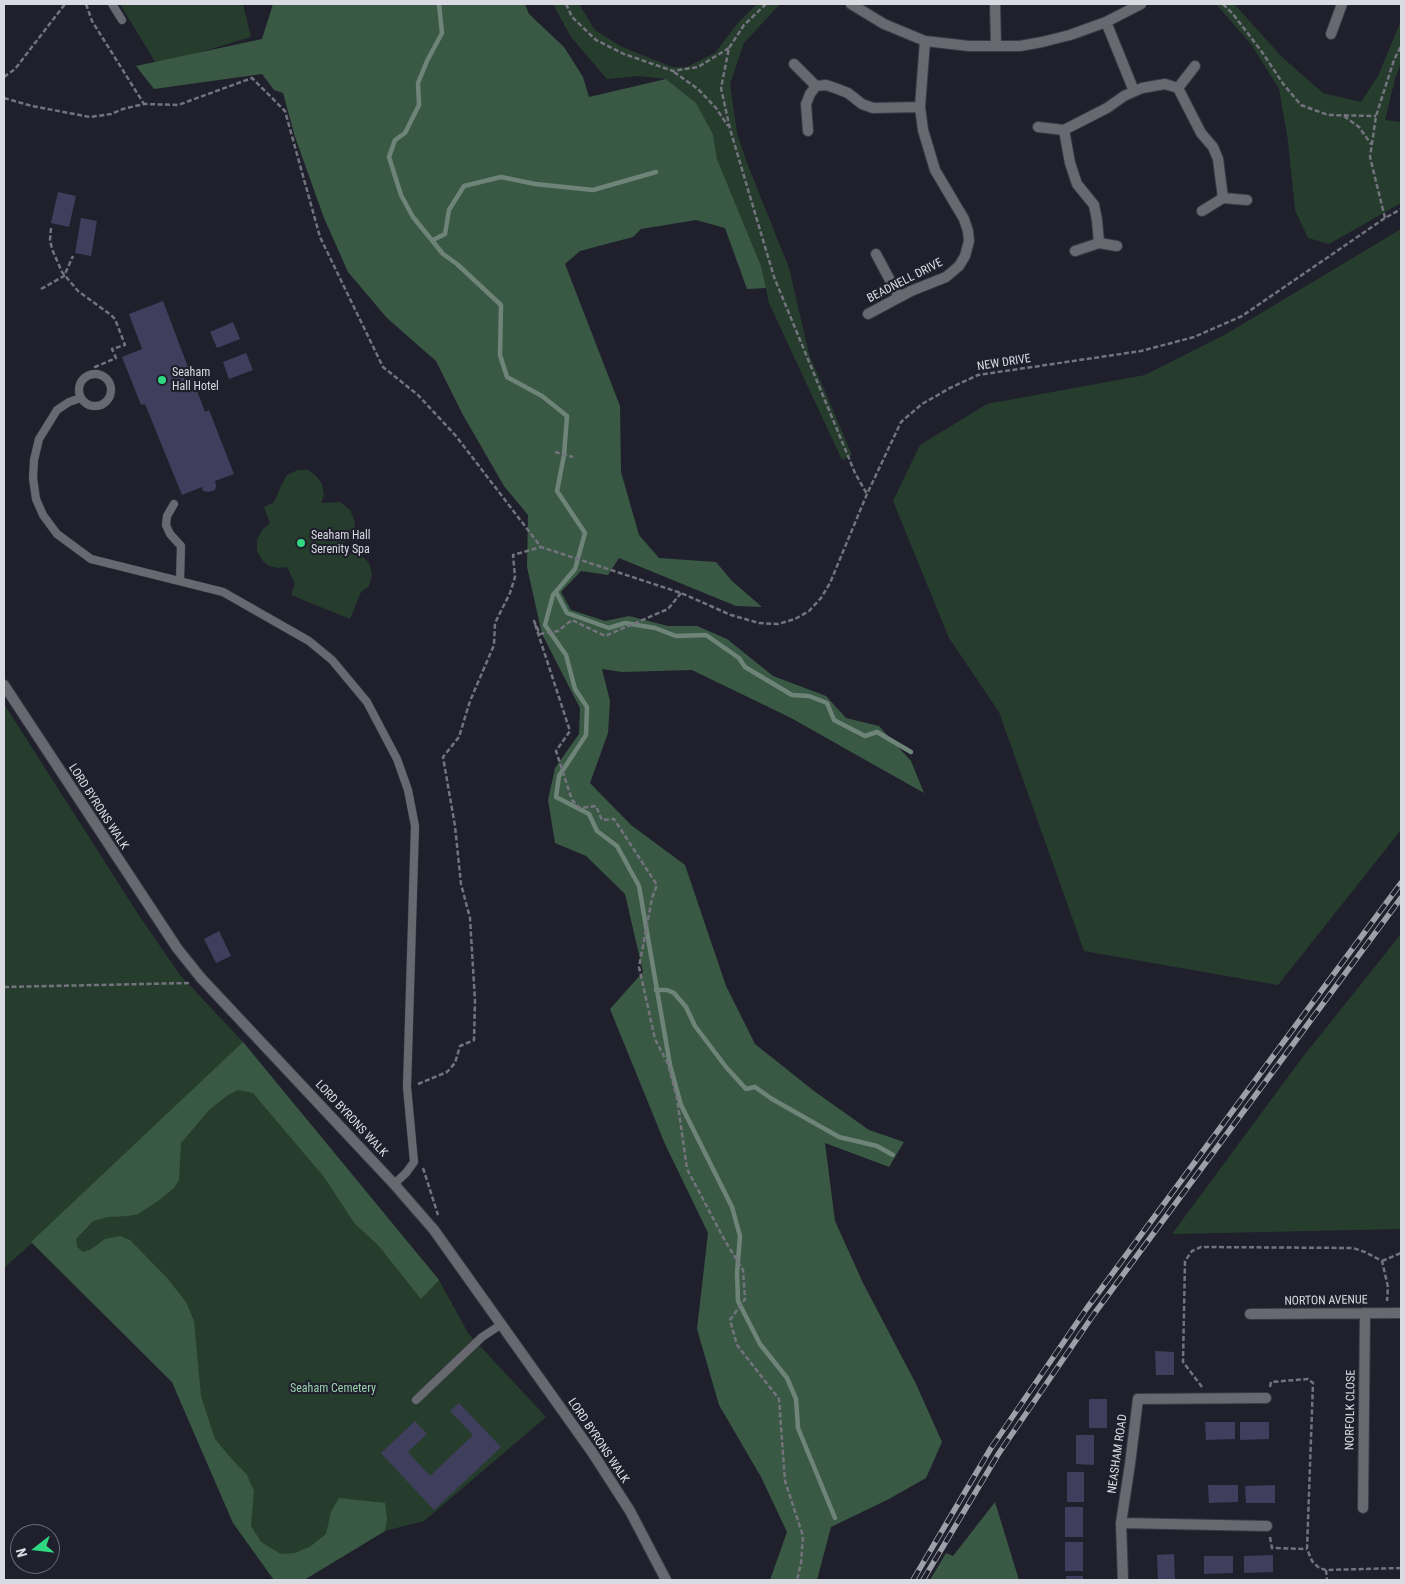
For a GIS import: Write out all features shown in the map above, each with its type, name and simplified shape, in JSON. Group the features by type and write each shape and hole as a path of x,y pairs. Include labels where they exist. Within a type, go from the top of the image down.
{"street":[{"path":"851,4 884,24 925,41 969,46 1020,46 1042,42 1070,35 1106,22 1141,4"},
{"path":"995,4 996,46"},
{"path":"1331,34 1338,5"},
{"path":"1106,22 1134,91"},
{"name":"BEADNELL DRIVE","path":"868,314 910,291 946,277 959,266 965,256 969,241 964,219 935,170 924,130 920,107 925,41"},
{"path":"794,64 816,86"},
{"path":"1178,88 1195,66"},
{"path":"1038,127 1064,130 1142,88 1165,84 1178,88 1201,133 1213,147 1218,159 1223,198"},
{"path":"808,131 806,104 816,86 826,85 848,93 862,104 873,108 920,107"},
{"path":"1064,130 1070,164 1077,184 1094,205 1099,243"},
{"path":"1202,211 1223,198 1247,200"},
{"path":"1075,251 1099,243 1117,246"},
{"path":"876,254 899,297"},
{"name":"LORD BYRONS WALK","path":"4,685 130,878 201,978 394,1184 434,1230 592,1452 630,1511 666,1580"},
{"name":"NORTON AVENUE","path":"1250,1314 1401,1312"},
{"name":"NORFOLK CLOSE","path":"1363,1508 1365,1313"},
{"name":"NEASHAM ROAD","path":"1123,1580 1121,1523 1138,1399 1266,1398"},
{"path":"1121,1523 1267,1526"}],"lane":[{"path":"112,4 122,20"},
{"path":"90,374 98,374 106,377 112,386 110,398 96,406 85,402 81,398 79,387 81,382 90,374"},
{"path":"81,398 69,402 57,410 39,439 34,460 33,478 36,499 43,515 57,534 91,559 223,592 309,641 332,660 366,702 397,760 408,790 415,826 407,1087 414,1162 394,1184"},
{"path":"174,504 166,525 170,534 181,546 180,581"},
{"path":"416,1400 482,1337 502,1324"}],"path":[{"path":"4,77 15,69 65,4"},
{"path":"86,4 92,21 144,104"},
{"path":"566,4 572,17 596,40 624,54 673,71 698,89 716,108 730,129"},
{"path":"766,4 744,25 729,48 721,88 730,129 774,277 855,474 867,494"},
{"path":"1223,4 1239,21 1300,105 1328,115 1376,116"},
{"path":"1385,218 1370,157 1376,116 1394,60 1401,46"},
{"path":"673,71 698,67 729,48"},
{"path":"4,98 32,106 90,117 111,114 122,109 144,104 178,105 252,78 285,111 320,237 383,367 418,395 456,436 540,547 513,555 515,577 510,593 494,623 494,646 470,701 459,736 443,757 455,826 461,884 470,918 475,1001 474,1040 460,1046 455,1063 447,1072 414,1085"},
{"path":"1342,115 1359,127 1372,144"},
{"name":"NEW DRIVE","path":"540,547 681,593 731,615 759,623 778,624 795,619 815,605 830,583 867,494 901,422 922,404 978,375 1141,351 1194,336 1242,316 1401,209"},
{"path":"51,228 50,240 54,256 64,276 78,291 112,315 124,345 112,349 116,358 95,368 98,374"},
{"path":"41,289 64,276 73,256"},
{"path":"555,452 573,457"},
{"path":"681,593 668,609 605,636 572,620 558,632 540,634 534,620 570,731 556,751 572,800 580,808 596,806 602,820 614,819 657,885 652,898 639,967 655,1039 668,1064 677,1098 687,1169 724,1239 743,1270 744,1299 730,1320 737,1345 778,1399 784,1481 802,1536 801,1563 796,1580"},
{"path":"4,987 192,983 201,978"},
{"path":"423,1164 439,1217 434,1230"},
{"path":"1202,1399 1202,1386 1184,1362 1185,1261 1192,1251 1201,1247 1353,1248 1366,1252 1382,1261 1388,1287 1387,1313"},
{"path":"1382,1261 1401,1253"},
{"path":"1266,1398 1271,1382 1308,1379 1313,1383 1307,1549 1312,1561 1319,1568 1326,1570 1401,1568"},
{"path":"1267,1526 1272,1548 1307,1549"},
{"path":"1326,1570 1327,1580"}],"green space":[{"path":"120,4 243,4 251,37 157,65"},
{"path":"273,4 525,4 529,14 564,47 583,77 589,97 666,79 696,103 713,134 717,159 761,266 766,288 747,289 725,228 696,220 641,229 633,237 580,251 565,264 620,406 621,472 639,535 659,558 716,562 732,581 762,607 736,606 619,558 608,575 581,571 561,592 571,610 605,621 629,616 668,626 697,626 727,639 773,676 826,696 846,718 879,726 911,761 924,793 791,718 692,670 622,672 602,669 610,701 608,733 590,783 631,825 685,865 726,986 755,1044 814,1091 869,1130 904,1142 889,1167 825,1143 835,1221 863,1283 916,1384 942,1442 926,1478 889,1499 831,1527 817,1580 770,1580 787,1532 761,1477 719,1405 697,1329 708,1233 665,1144 610,1009 643,972 625,894 586,856 555,843 548,800 555,768 579,734 580,708 542,634 527,567 528,515 504,486 463,415 436,361 387,318 348,272 324,218 295,137 283,93 274,90 262,74 154,89 136,66 262,39"},
{"path":"553,4 579,4 595,30 622,47 672,67 687,67 715,53 737,24 757,4 780,4 744,43 730,84 737,133 789,268 809,354 852,455 842,460 769,303 761,266 717,159 713,134 696,103 666,79 638,76 607,79 571,37"},
{"path":"1216,4 1234,4 1283,58 1323,93 1361,102 1378,76 1401,21 1401,63 1385,120 1401,122 1401,203 1329,244 1308,238 1295,210 1288,140 1279,89 1251,44"},
{"path":"1401,229 1401,830 1278,985 1084,951 999,712 949,638 893,501 920,445 987,404 1145,375 1228,333"},
{"name":"Seaham Hall Serenity Spa","path":"298,470 308,470 322,484 324,494 321,503 340,502 350,510 355,522 354,530 349,539 341,546 344,555 351,553 361,555 369,563 372,575 369,586 361,592 350,619 291,595 295,584 287,567 269,566 262,560 257,551 257,540 262,530 270,523 264,507 274,502 287,475"},
{"name":"Seaham Cemetery","path":"4,704 140,917 180,975 243,1042 439,1280 468,1333 546,1417 424,1521 385,1531 304,1580 274,1580 233,1523 172,1382 32,1243 4,1268"},
{"path":"1401,934 1401,1229 1172,1234 1302,1058"},
{"path":"243,1042 439,1280 421,1299 378,1245 355,1224 324,1177 253,1093 238,1090 228,1095 209,1110 181,1143 179,1180 174,1188 138,1214 108,1217 93,1221 76,1239 77,1247 83,1252 90,1250 105,1239 120,1236 130,1240 167,1278 186,1302 194,1321 201,1396 215,1439 247,1475 254,1491 251,1526 261,1542 281,1554 295,1553 311,1546 326,1534 331,1512 339,1498 385,1503 387,1519 385,1531 304,1580 274,1580 233,1523 172,1382 31,1242"},
{"path":"995,1502 1019,1580 930,1580 946,1553 953,1556"}],"building":[{"path":"58,192 76,196 69,227 51,223"},
{"path":"81,218 97,221 91,256 75,253"},
{"name":"Seaham Hall Hotel","path":"163,301 205,412 209,410 234,474 215,481 215,490 208,492 203,491 202,487 182,495 145,404 141,405 122,357 142,349 129,314"},
{"path":"233,322 240,339 217,348 210,332"},
{"path":"246,353 253,370 229,379 223,362"},
{"path":"219,931 231,956 216,963 204,939"},
{"path":"1155,1351 1174,1352 1174,1375 1156,1375"},
{"path":"1089,1399 1107,1399 1107,1428 1089,1428"},
{"path":"459,1403 501,1447 434,1510 381,1453 415,1421 427,1434 408,1452 430,1476 473,1435 450,1411"},
{"path":"1205,1422 1235,1422 1235,1439 1206,1440"},
{"path":"1240,1422 1269,1422 1269,1439 1240,1440"},
{"path":"1076,1435 1094,1435 1094,1465 1076,1464"},
{"path":"1067,1472 1084,1472 1084,1502 1067,1502"},
{"path":"1208,1485 1238,1485 1238,1502 1209,1503"},
{"path":"1275,1485 1275,1503 1246,1503 1245,1486"},
{"path":"1065,1507 1083,1507 1083,1537 1065,1537"},
{"path":"1065,1542 1083,1542 1083,1571 1065,1571"},
{"path":"1174,1554 1175,1580 1158,1580 1157,1555"},
{"path":"1273,1555 1273,1572 1244,1573 1244,1556"},
{"path":"1204,1556 1233,1556 1233,1573 1204,1574"},
{"path":"1066,1576 1083,1576 1083,1580 1066,1580"}],"waterway":[{"path":"439,4 442,33 418,83 419,105 405,133 395,140 389,157 401,195 413,217 443,254 457,264 501,305 500,355 507,377 542,396 567,416 564,455 557,491 585,533 575,569 553,595 545,625 566,655 575,689 587,707 586,735 559,776 556,797 589,814 597,831 617,846 639,886 670,1065 681,1105 732,1207 740,1236 737,1273 738,1301 760,1344 787,1378 796,1399 798,1428 835,1518"},
{"path":"433,240 445,234 449,210 464,186 501,177 535,184 593,190 656,172"},
{"path":"556,592 567,613 609,628 625,623 655,628 676,636 706,635 739,658 745,667 792,695 809,696 827,703 834,720 865,736 877,732 911,752"},
{"path":"656,990 667,990 674,993 686,1007 695,1026 726,1067 746,1089 755,1087 772,1099 839,1137 877,1146 893,1155"}],"railway":[{"path":"913,1580 991,1448 1087,1308 1401,883"},
{"path":"923,1580 999,1453 1094,1314 1401,898"}],"place":[{"name":"Seaham Hall Hotel","path":"162,380"},
{"name":"Seaham Hall Serenity Spa","path":"301,543"}]}
